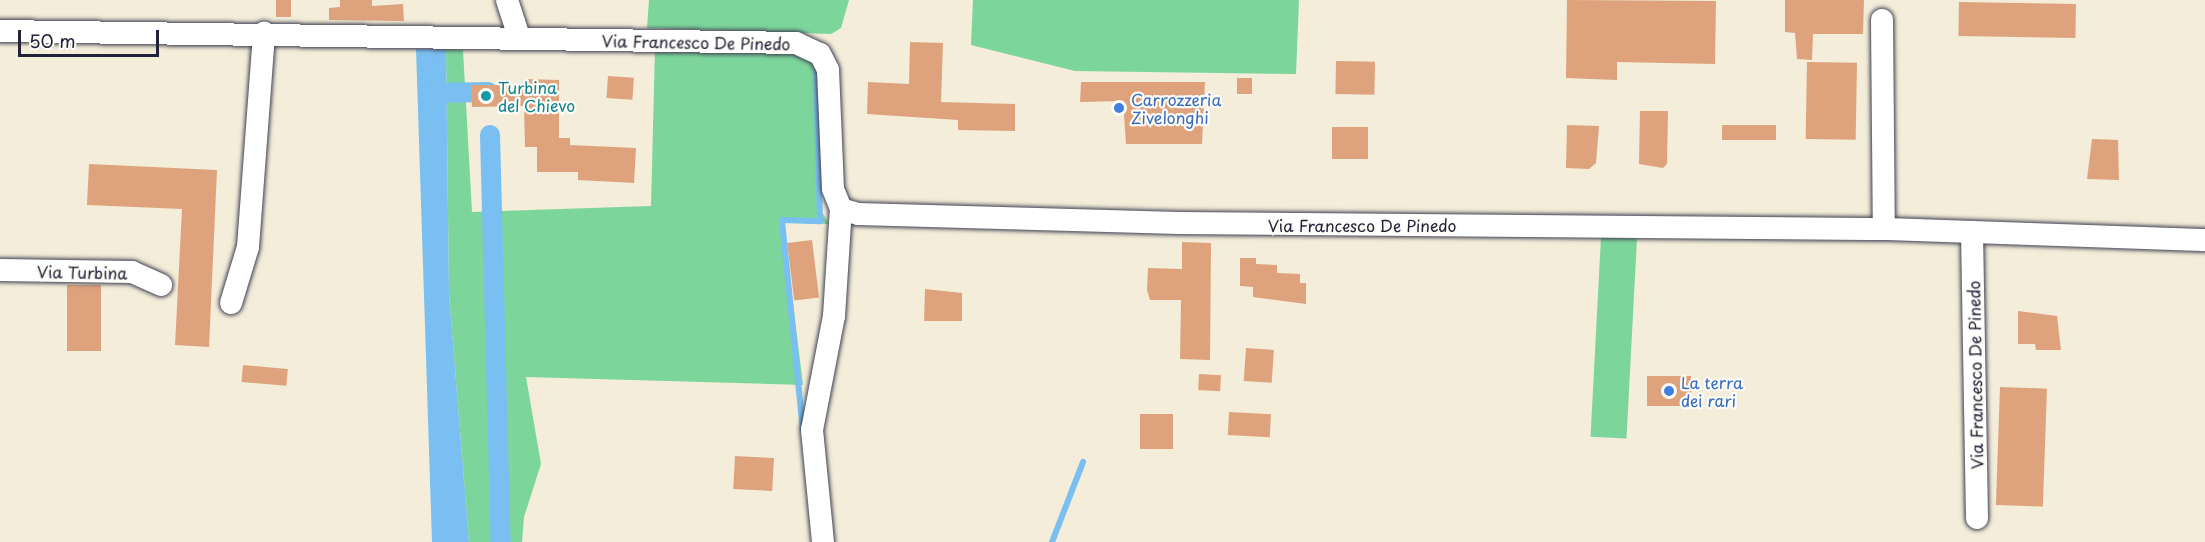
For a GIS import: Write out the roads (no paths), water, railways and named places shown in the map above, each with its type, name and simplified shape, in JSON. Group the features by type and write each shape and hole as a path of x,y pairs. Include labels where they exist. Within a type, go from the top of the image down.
{"street":[{"path":"507,0 519,38"},
{"path":"1882,20 1884,229"},
{"name":"Via Francesco De Pinedo","path":"0,31 414,35 796,43 820,54 828,70 833,189 841,208 834,316 812,430 823,542"},
{"path":"231,303 248,247 264,33"},
{"name":"Via Francesco De Pinedo","path":"841,208 858,214 1179,223 1884,229 2205,240"},
{"name":"Via Francesco De Pinedo","path":"1972,232 1977,518"},
{"name":"Via Turbina","path":"0,270 132,272 161,285"}],"water":[{"path":"416,49 446,49 449,294 469,542 432,542"}],"waterway":[{"path":"803,431 782,220 820,221 816,71"},
{"path":"432,103 432,93 488,92"},
{"path":"490,135 501,542"},
{"path":"1052,542 1083,462"}],"place":[{"name":"Turbina del Chievo","path":"486,96"},
{"name":"Carrozzeria Zivelonghi","path":"1119,108"},
{"name":"La terra dei rari","path":"1669,391"}]}
